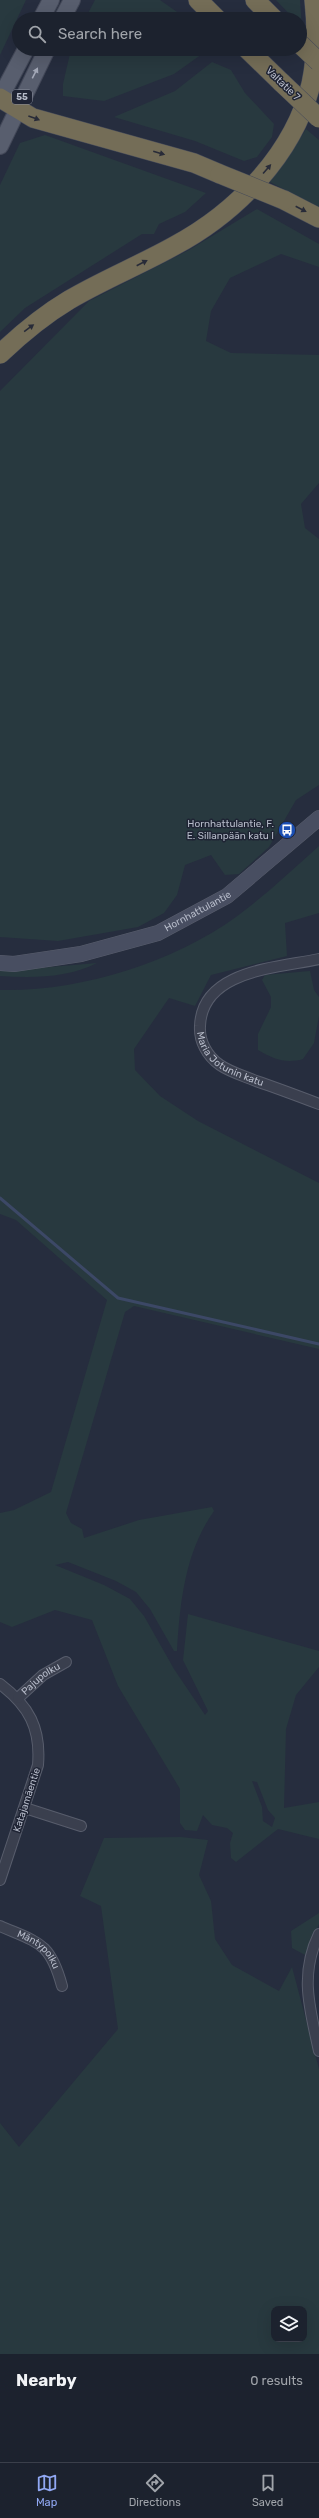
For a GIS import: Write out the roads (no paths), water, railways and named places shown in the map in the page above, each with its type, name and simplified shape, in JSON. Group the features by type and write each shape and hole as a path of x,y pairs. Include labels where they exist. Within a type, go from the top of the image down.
{"highway":[{"path":"198,0 210,12"},
{"path":"255,0 267,12"},
{"path":"0,354 18,337 69,300 176,246 245,194 270,167 300,116 311,85 316,53 314,0"},
{"path":"307,51 319,62"},
{"name":"Valtatie 7","path":"254,56 319,118"},
{"path":"0,98 16,110 33,118 194,163 284,200 319,218"}],"main road":[{"path":"45,12 51,0"},
{"path":"66,12 72,0"},
{"name":"55","path":"0,98 22,56"},
{"name":"55","path":"0,146 16,110 43,56"}],"street":[{"name":"Hornhattulantie","path":"0,964 14,964 108,948 158,933 204,910 227,896 319,818"},
{"name":"Hornhattulantie","path":"0,954 53,957"},
{"name":"Maria Jotunin katu","path":"319,959 242,976 225,982 209,997 200,1018 200,1029 206,1050 220,1066 319,1104"},
{"name":"Pajupolku","path":"18,1698 43,1675 66,1662"},
{"name":"Katajamäentie","path":"0,1684 18,1698 30,1715 37,1733 40,1748 38,1765 25,1808 0,1880"},
{"path":"25,1808 81,1826"},
{"name":"Mäntypolku","path":"0,1926 44,1946 57,1970 62,1986"},
{"path":"319,1934 309,1961 307,1986 307,1997 319,2051"}],"waterway":[{"path":"0,1198 118,1298 319,1344"}],"place":[{"name":"Hornhattulantie, F. E. Sillanpään katu I","path":"287,830"}]}
